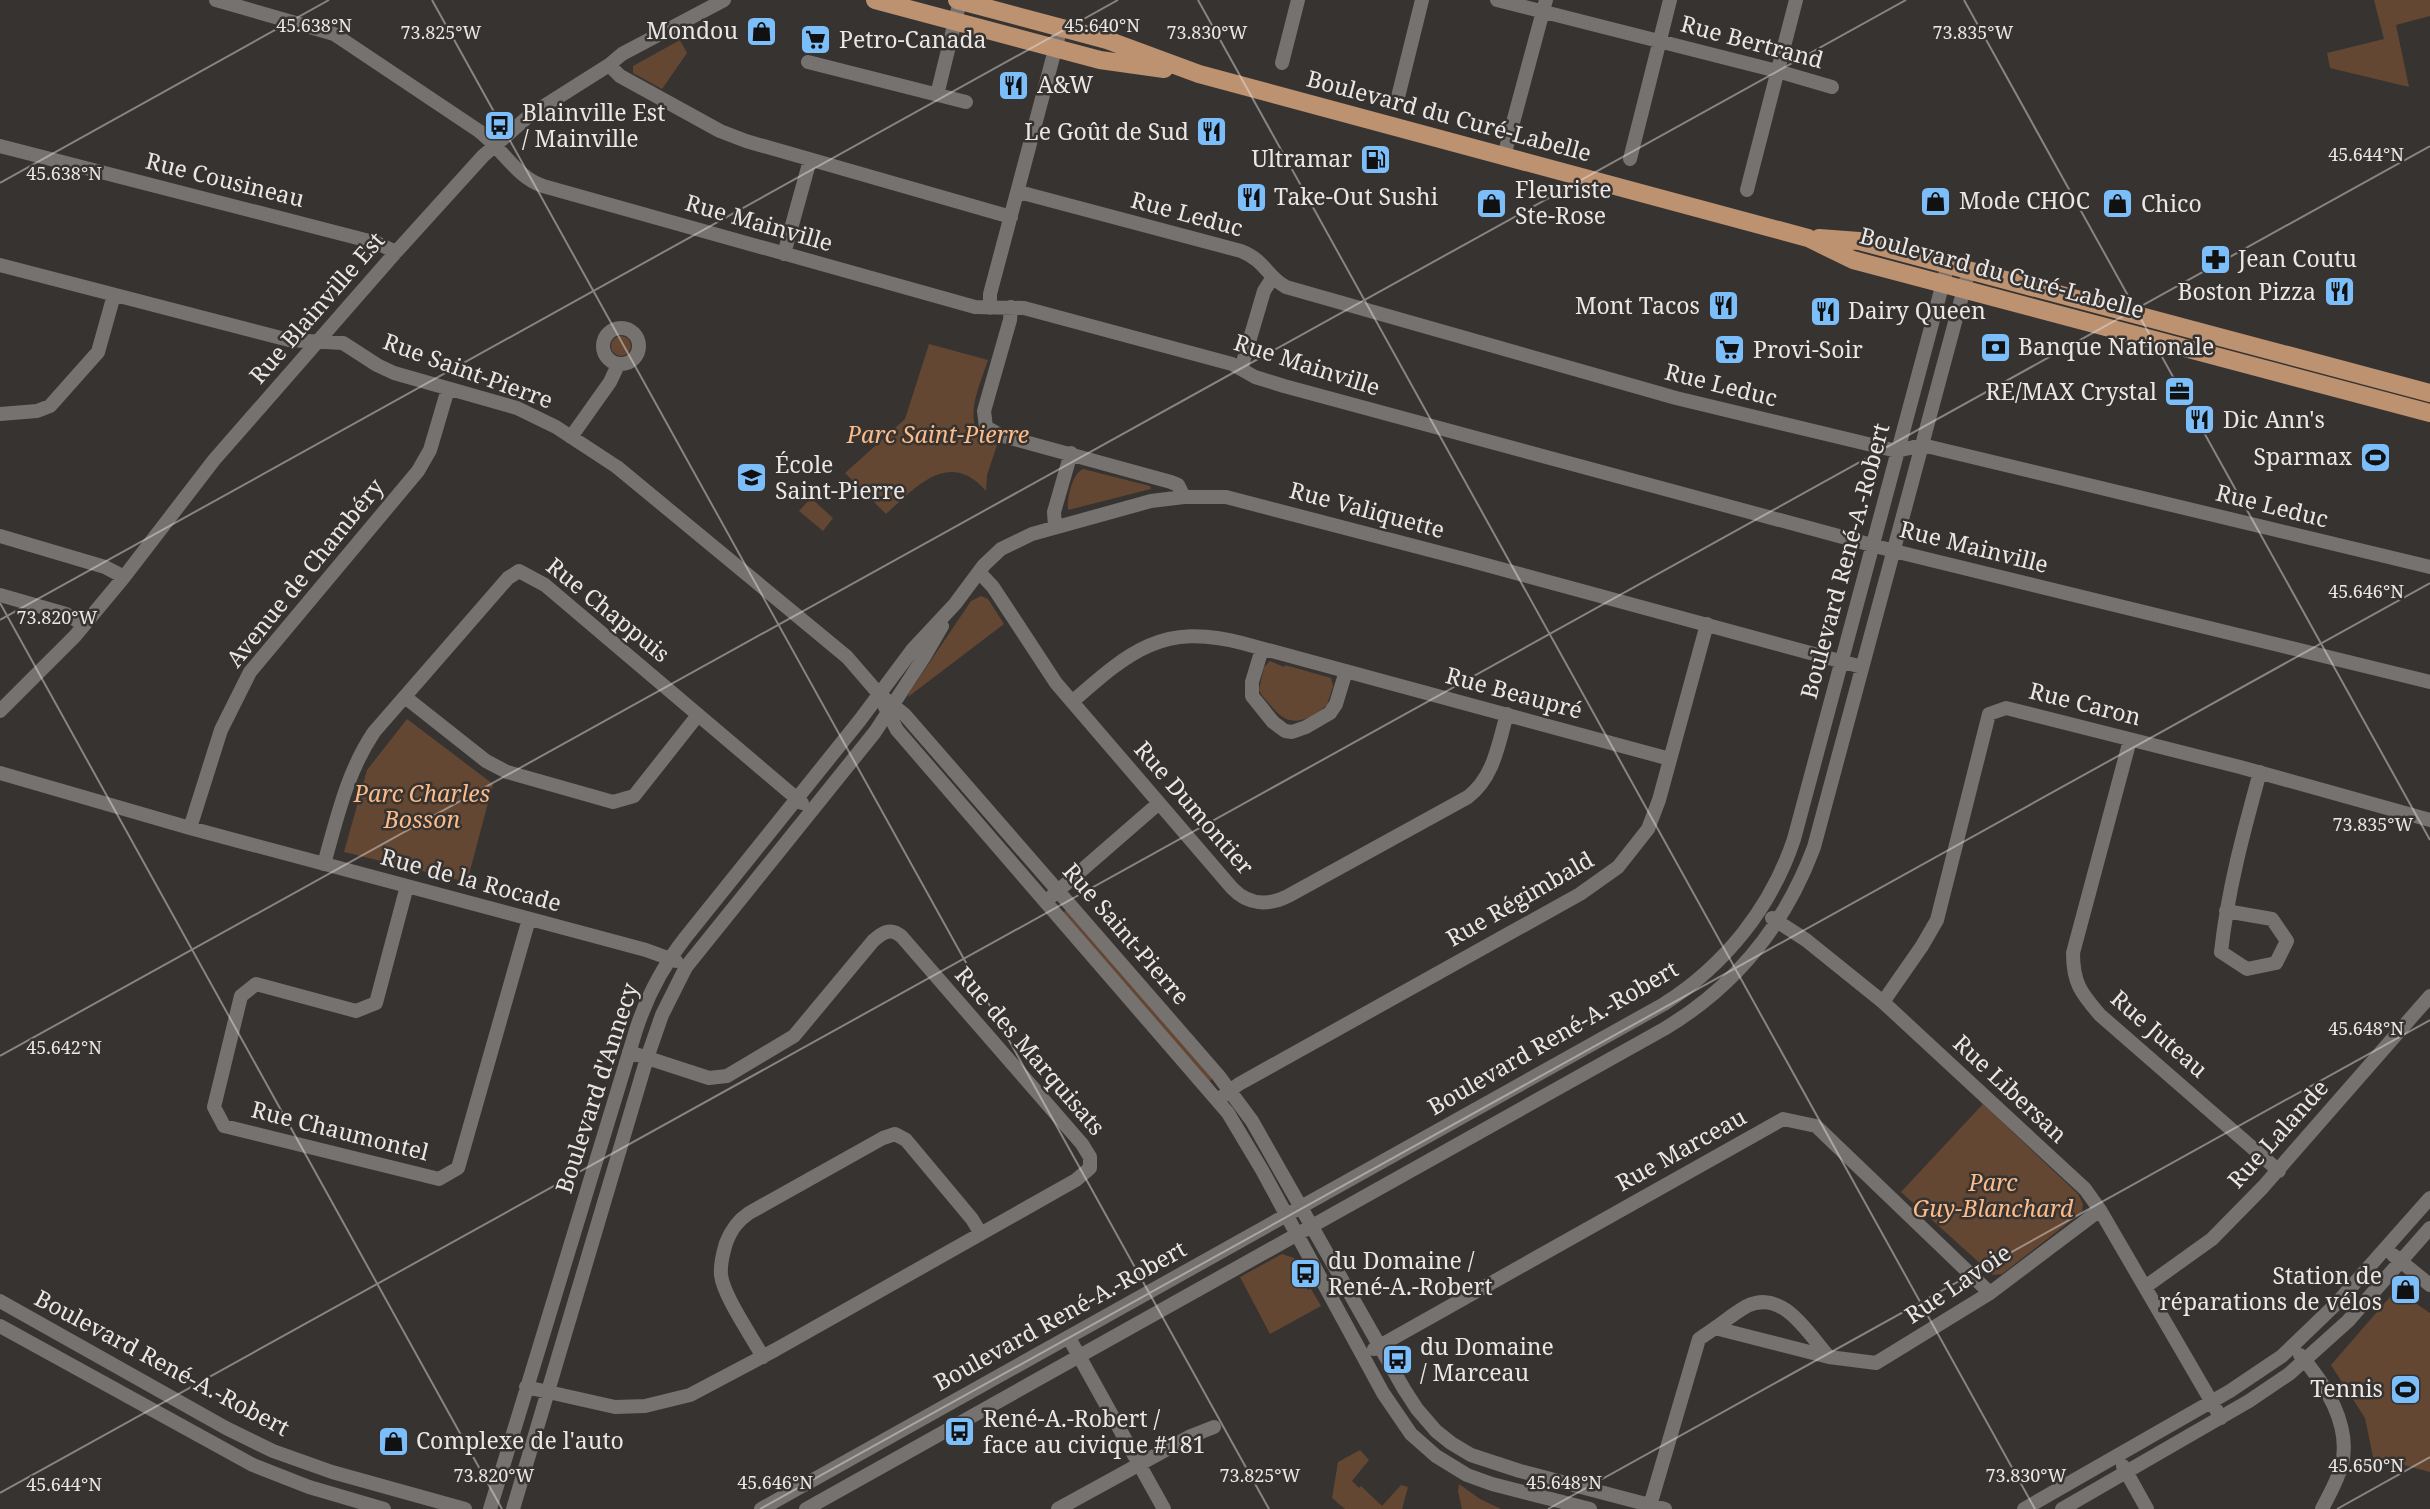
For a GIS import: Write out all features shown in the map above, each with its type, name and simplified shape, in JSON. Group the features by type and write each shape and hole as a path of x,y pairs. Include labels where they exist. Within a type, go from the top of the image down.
{"main road":[{"name":"Boulevard du Curé-Labelle","path":"875,0 1100,60 1199,74"},
{"name":"Boulevard du Curé-Labelle","path":"959,0 1107,40 1199,74 1808,238 1853,260 2430,414"},
{"name":"Boulevard du Curé-Labelle","path":"1808,238 1859,241 2430,393"}],"street":[{"name":"Rue Mainville","path":"216,0 334,34 468,124 495,145 522,174 538,184 975,307 1028,309 1241,369 1255,377 1284,386 1894,551 2430,682"},
{"name":"Rue Blainville Est","path":"0,711 84,625 202,475 396,251 495,145 538,109 622,54 724,0"},
{"path":"937,95 959,0"},
{"path":"1282,63 1298,0"},
{"path":"1398,97 1422,0"},
{"name":"Rue Bertrand","path":"1497,0 1545,6 1660,41 1832,87"},
{"path":"1630,159 1670,0"},
{"path":"1747,190 1796,0"},
{"path":"1504,156 1545,6"},
{"path":"990,308 990,295 1061,27"},
{"path":"808,62 966,102"},
{"path":"609,65 620,76 720,131 755,144 1011,217"},
{"name":"Rue Cousineau","path":"0,146 377,243 396,251"},
{"path":"783,254 810,160"},
{"name":"Rue Leduc","path":"1018,192 1241,251 1258,259 1273,277 1286,287 1676,398 1897,451 1922,445 2430,568"},
{"name":"Boulevard René-A.-Robert","path":"761,1509 1664,1004 1693,984 1719,960 1760,910 1790,851 1948,264"},
{"name":"Rue Saint-Pierre","path":"0,265 289,340 343,343 385,370 524,411 617,467 844,654 890,708 897,730 1218,1100 1240,1131 1399,1419 1416,1440 1444,1462 1467,1475 1590,1509"},
{"name":"Boulevard René-A.-Robert","path":"806,1509 1685,1016 1712,997 1742,968 1778,922 1805,870 1817,836 1969,270"},
{"path":"1241,369 1264,291 1273,277"},
{"path":"0,414 37,411 50,406 98,352 114,295"},
{"path":"1010,307 1010,320 984,411 985,424 989,430 1171,482 1178,485 1184,496"},
{"path":"571,437 610,382 618,365"},
{"name":"Avenue de Chambéry","path":"190,828 221,730 250,672 418,471 430,450 448,389"},
{"path":"1055,527 1054,512 1072,453"},
{"name":"Boulevard d'Annecy","path":"490,1509 645,1003 670,958 912,649 996,553 1011,542 1055,527 1151,501 1184,496"},
{"name":"Rue Valiquette","path":"1184,496 1244,501 1862,667"},
{"path":"0,536 105,568 124,577"},
{"name":"Rue Chappuis","path":"324,864 344,792 363,749 374,732 508,578 519,571 537,579 812,811"},
{"name":"Rue Dumontier","path":"979,572 993,587 1047,671 1072,702 1241,897 1258,903 1276,901 1472,794 1480,787 1491,769 1507,714"},
{"path":"0,595 66,614 84,625"},
{"name":"Boulevard d'Annecy","path":"513,1509 647,1058 662,1016 686,967 874,732 925,657 954,604"},
{"name":"Rue Régimbald","path":"1218,1100 1230,1090 1580,894 1606,877 1630,854 1657,808 1707,624"},
{"name":"Rue Beaupré","path":"1072,702 1121,661 1148,646 1191,635 1205,635 1670,759"},
{"path":"1262,649 1252,682 1252,696 1273,722 1285,731 1300,729 1330,713 1336,704 1346,671"},
{"path":"405,698 486,761 507,772 613,802 634,796 698,715"},
{"name":"Rue Saint-Pierre","path":"890,708 905,715 1230,1090 1252,1121 1417,1409 1436,1431 1455,1446 1500,1465 1665,1509"},
{"name":"Rue Caron","path":"1883,1002 1937,920 1989,714 2006,708 2260,772 2430,820"},
{"name":"Rue Juteau","path":"2130,740 2073,953 2073,973 2081,994 2100,1015 2279,1171"},
{"path":"2226,911 2272,919 2287,941 2276,963 2247,969 2221,952 2226,911 2233,872 2260,772"},
{"name":"Rue de la Rocade","path":"0,773 190,828 670,958 686,967"},
{"path":"1045,902 1159,803"},
{"name":"Rue Chaumontel","path":"407,886 376,1003 356,1012 256,984 241,996 214,1107 225,1126 439,1179 458,1168 529,919"},
{"name":"Rue Libersan","path":"1760,910 1806,940 1883,1002 2085,1189 2100,1210 2221,1418"},
{"name":"Rue des Marquisats","path":"526,1387 607,1407 628,1408 680,1399 763,1357 1082,1177 1090,1168 1090,1157 1082,1144 896,932 887,931 877,937 794,1035 727,1076 709,1078 629,1052"},
{"name":"Rue Lalande","path":"2145,1287 2212,1239 2279,1171 2430,996"},
{"name":"Rue Marceau","path":"1363,1356 1783,1119 1816,1126 1990,1293"},
{"path":"763,1357 726,1290 721,1273 730,1232 749,1213 883,1138 895,1134 906,1140 972,1219 981,1234"},
{"path":"2024,1509 2211,1402 2293,1347 2330,1310 2430,1198"},
{"name":"Rue Lavoie","path":"1715,1328 1829,1357 1876,1363 1990,1293 2100,1210"},
{"path":"2062,1509 2261,1394 2305,1361 2348,1321 2430,1228"},
{"path":"2385,1248 2430,1285"},
{"name":"Boulevard René-A.-Robert","path":"0,1301 226,1428 273,1451 332,1472 465,1509"},
{"path":"1650,1507 1699,1339 1746,1306 1765,1301 1787,1309 1829,1357"},
{"name":"Boulevard René-A.-Robert","path":"0,1326 253,1465 309,1487 384,1509"},
{"path":"1069,1338 1164,1509"},
{"path":"2293,1347 2316,1376 2340,1422 2343,1443 2340,1471 2322,1509"},
{"path":"1058,1509 1197,1433 1214,1427"},
{"path":"2117,1456 2147,1509"}],"green space":[{"path":"2374,0 2430,0 2430,16 2396,25 2409,87 2330,68 2327,53 2384,39"},
{"path":"680,40 687,53 662,89 633,73 633,66"},
{"path":"621,336 628,339 631,346 628,353 621,356 614,353 611,346 614,339"},
{"name":"Parc Saint-Pierre","path":"929,344 988,360 974,408 977,431 984,439 997,445 987,475 986,491 972,479 959,473 946,473 921,484 886,514 845,473 905,419"},
{"path":"1083,469 1150,486 1151,489 1068,510 1071,487"},
{"path":"811,498 833,518 823,531 799,511"},
{"path":"981,596 988,599 1004,624 908,697 971,601"},
{"path":"1270,661 1331,678 1333,686 1327,705 1300,720 1293,721 1280,715 1259,690 1264,667"},
{"name":"Parc Charles Bosson","path":"407,719 493,784 467,882 344,852 367,770"},
{"path":"1067,909 1213,1078 1208,1083 1062,914"},
{"name":"Parc Guy-Blanchard","path":"1983,1104 2078,1194 2083,1204 2082,1212 2002,1274 1993,1275 1901,1192"},
{"path":"1282,1254 1294,1258 1305,1277 1301,1279 1321,1306 1270,1334 1240,1277"},
{"path":"2396,1290 2430,1313 2430,1472 2373,1457 2365,1418 2331,1365"},
{"path":"1360,1450 1369,1460 1352,1481 1382,1506 1401,1485 1408,1487 1402,1509 1345,1509 1332,1498 1338,1462"},
{"path":"1459,1484 1480,1499 1501,1509 1462,1509"}],"place":[{"name":"Mondou","path":"761,31"},
{"name":"Petro-Canada","path":"816,40"},
{"name":"A&W","path":"1014,85"},
{"name":"Blainville Est / Mainville","path":"499,126"},
{"name":"Le Goût de Sud","path":"1212,132"},
{"name":"Ultramar","path":"1375,159"},
{"name":"Take-Out Sushi","path":"1251,197"},
{"name":"Mode CHOC","path":"1936,201"},
{"name":"Fleuriste Ste-Rose","path":"1492,203"},
{"name":"Chico","path":"2118,204"},
{"name":"Jean Coutu","path":"2215,259"},
{"name":"Boston Pizza","path":"2339,292"},
{"name":"Mont Tacos","path":"1723,306"},
{"name":"Dairy Queen","path":"1825,311"},
{"name":"Banque Nationale","path":"1995,347"},
{"name":"Provi-Soir","path":"1730,350"},
{"name":"RE/MAX Crystal","path":"2180,392"},
{"name":"Dic Ann's","path":"2200,420"},
{"name":"Sparmax","path":"2375,457"},
{"name":"École Saint-Pierre","path":"752,478"},
{"name":"du Domaine / René-A.-Robert","path":"1305,1274"},
{"name":"Station de réparations de vélos","path":"2405,1289"},
{"name":"du Domaine / Marceau","path":"1397,1360"},
{"name":"Tennis","path":"2406,1389"},
{"name":"René-A.-Robert / face au civique #181","path":"960,1432"},
{"name":"Complexe de l'auto","path":"393,1441"}]}
